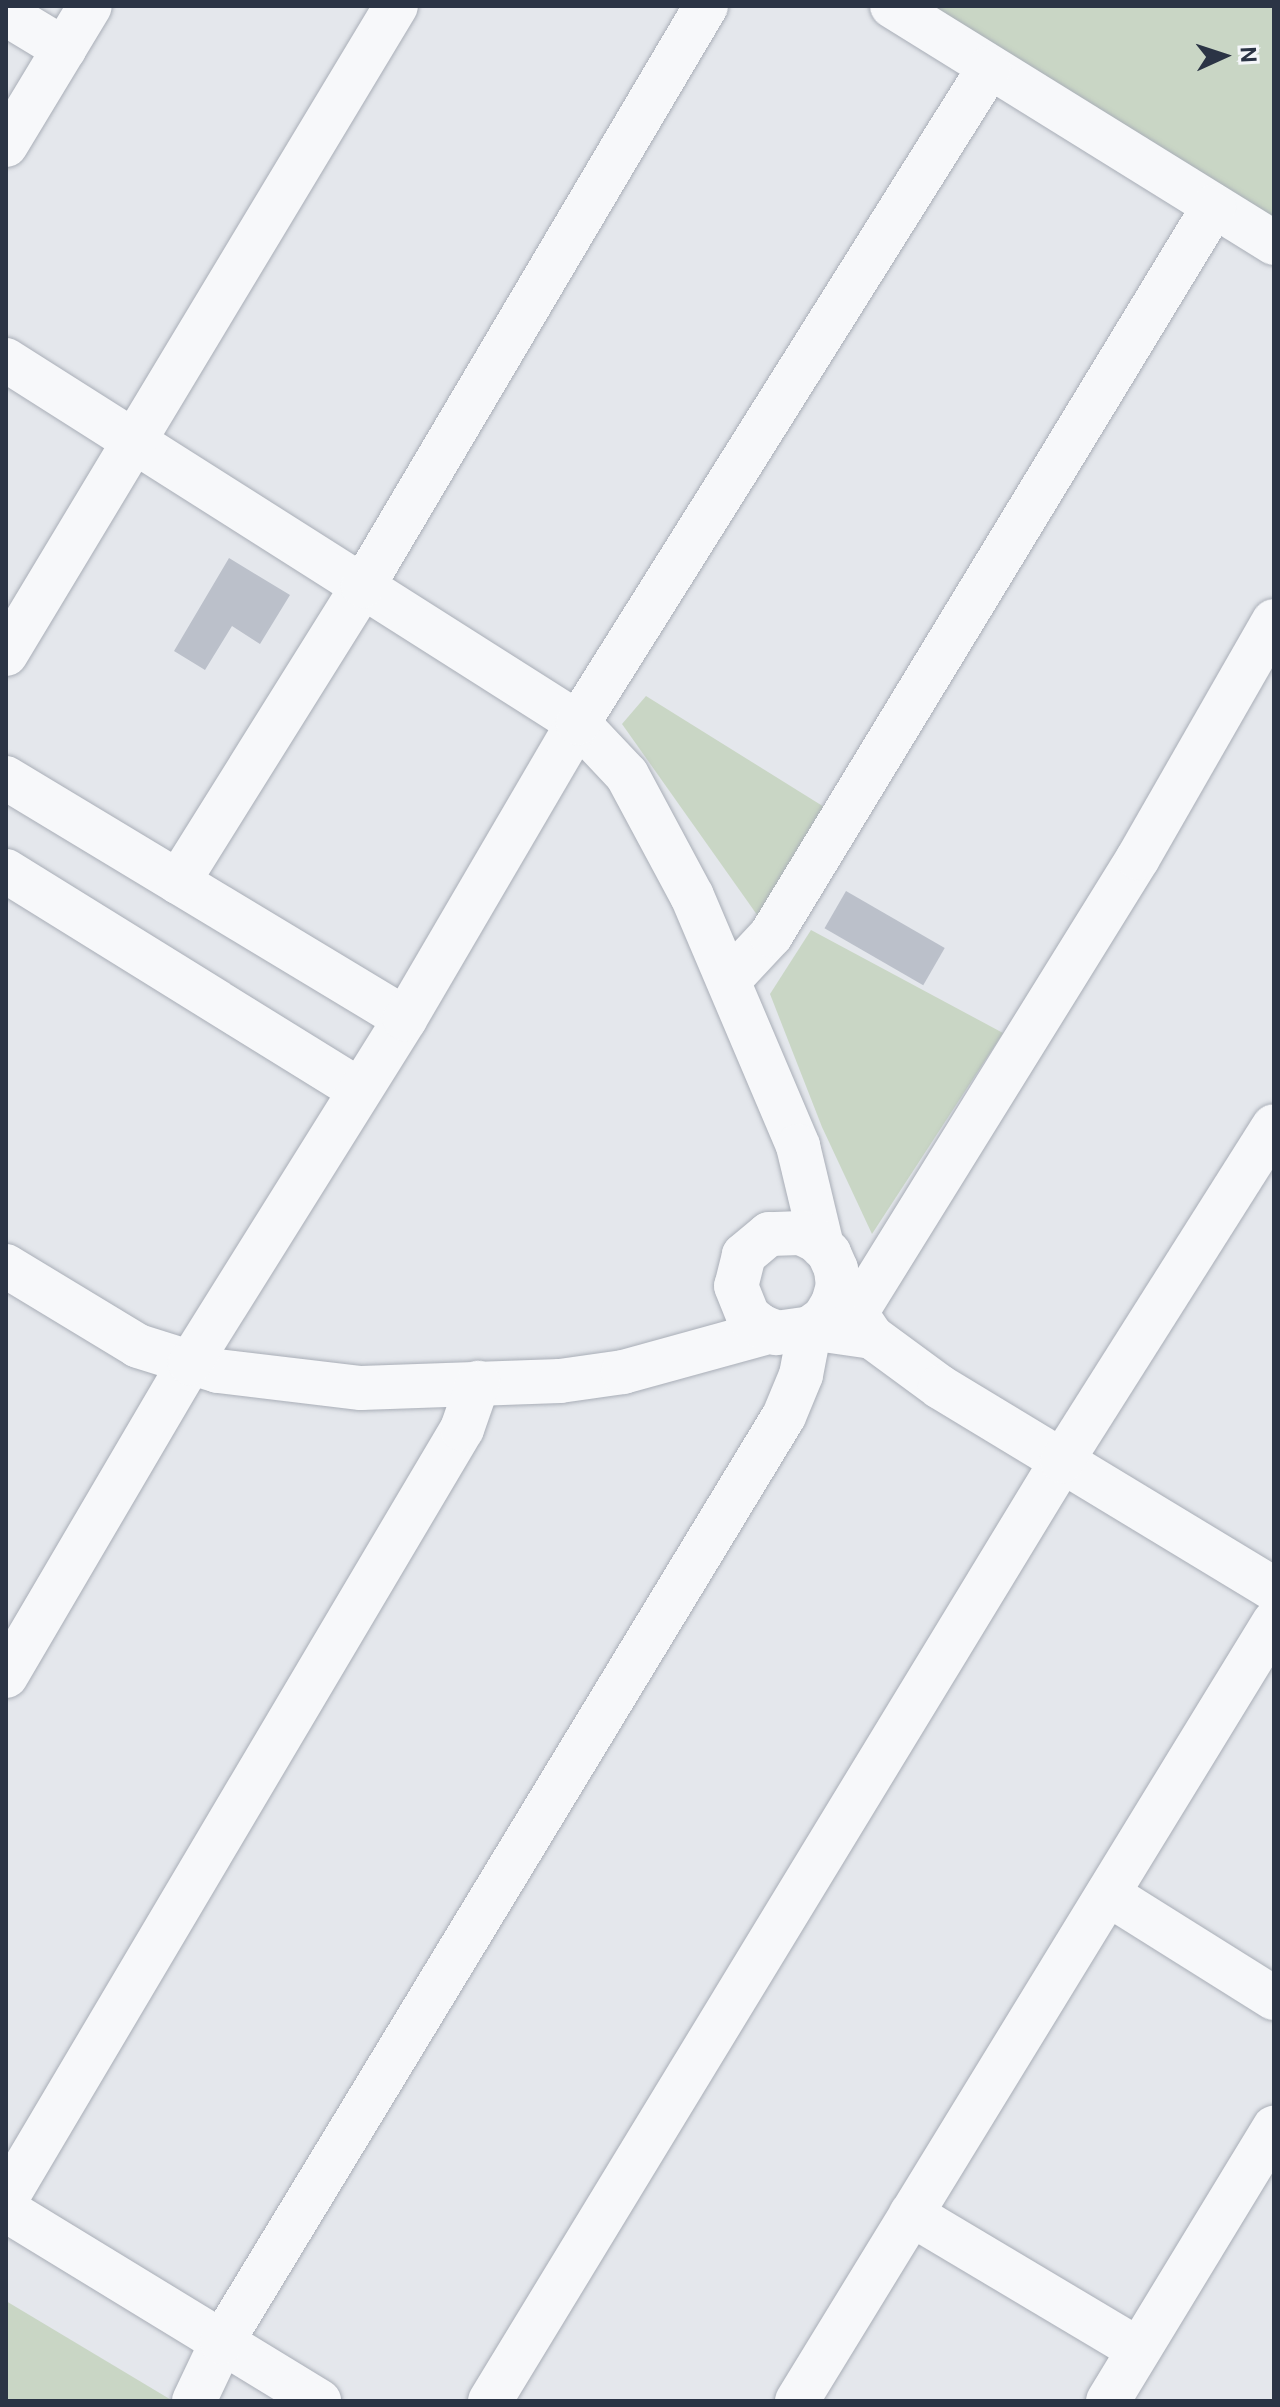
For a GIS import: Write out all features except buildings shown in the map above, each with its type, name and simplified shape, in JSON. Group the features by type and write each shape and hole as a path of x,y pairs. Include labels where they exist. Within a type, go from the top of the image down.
{"street":[{"path":"6,145 90,6"},
{"path":"6,654 396,6"},
{"path":"178,882 363,586 706,6"},
{"path":"892,6 1274,243"},
{"path":"6,14 64,49"},
{"path":"6,1676 190,1363 358,1089 405,1019 578,723 989,68"},
{"path":"729,980 771,935 1214,206"},
{"path":"6,360 578,723 627,775 692,896 798,1146 822,1246 855,1312 940,1387 1274,1589"},
{"path":"855,1312 1138,858 1274,621"},
{"path":"6,778 405,1019"},
{"path":"6,871 358,1089"},
{"path":"490,2401 1062,1461 1267,1152"},
{"path":"791,1330 748,1316 736,1286 744,1255 769,1234 785,1231 801,1233 822,1246"},
{"path":"6,1266 138,1346 218,1371 361,1388 560,1381 623,1372 791,1330 829,1311 855,1312"},
{"path":"198,2399 222,2342 784,1416 801,1375 791,1330"},
{"path":"6,2199 462,1429 478,1383"},
{"path":"797,2401 1274,1622"},
{"path":"1108,1894 1274,1998"},
{"path":"1108,2401 1274,2128"},
{"path":"6,2210 319,2401"},
{"path":"911,2214 1139,2350"}],"green space":[{"path":"900,6 1274,6 1274,230"},
{"path":"646,696 829,810 760,919 622,724"},
{"path":"811,930 1003,1033 872,1234 822,1127 770,994"},
{"path":"6,2301 173,2401 6,2401"}]}
